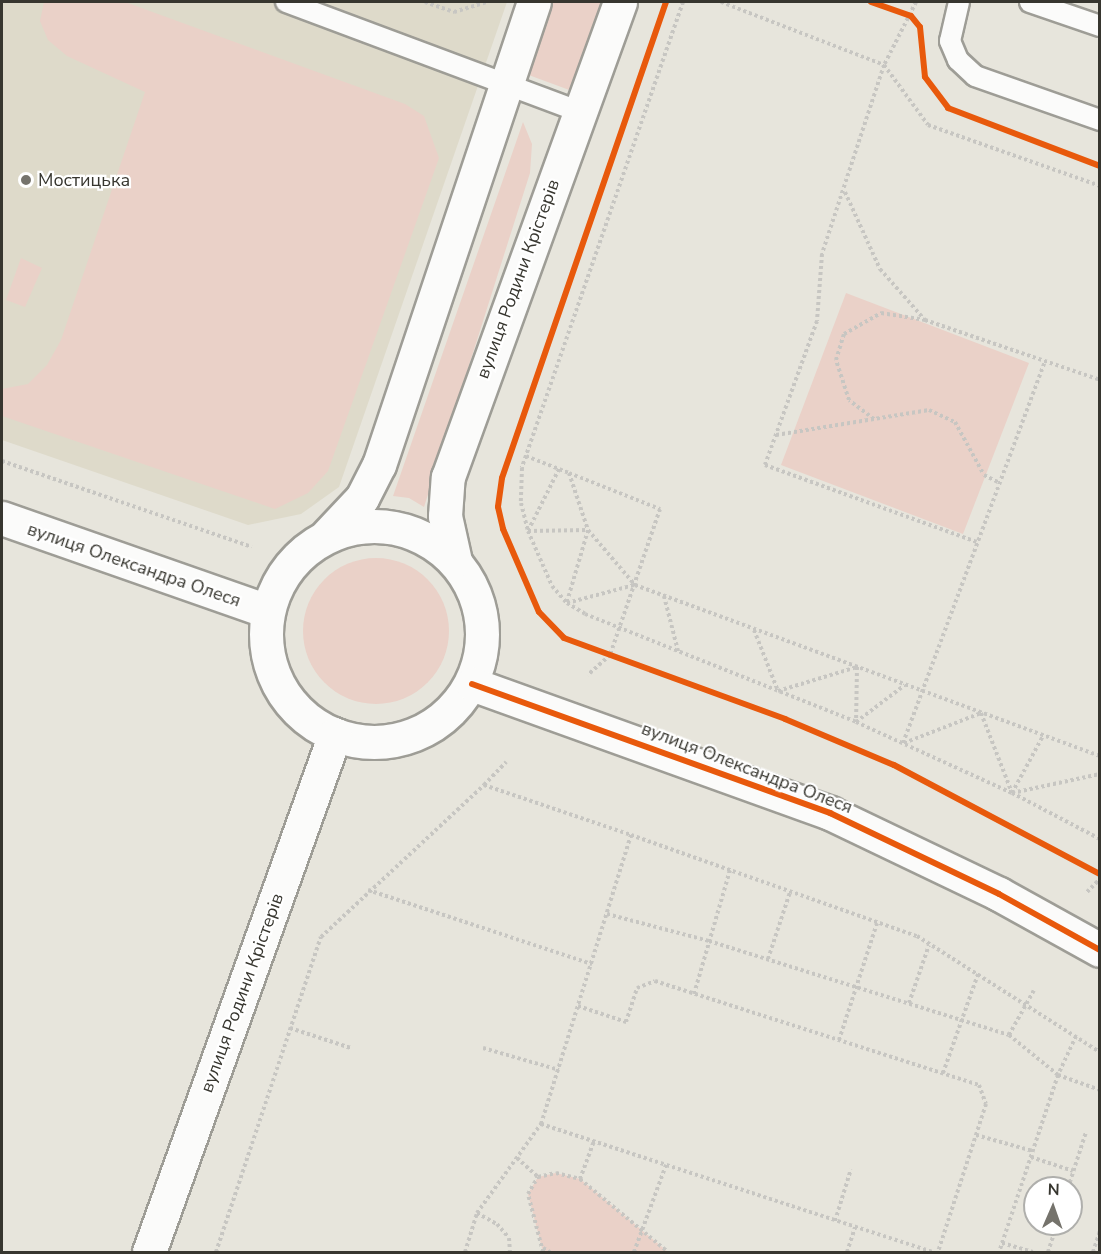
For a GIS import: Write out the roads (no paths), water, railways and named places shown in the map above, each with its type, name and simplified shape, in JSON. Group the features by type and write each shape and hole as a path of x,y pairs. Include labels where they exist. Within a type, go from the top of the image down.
{"street":[{"path":"325,538 343,530 383,525 431,541 455,561 473,587 482,616 483,648 472,684 449,714 417,734 380,743 334,734 300,714 284,695 267,649 267,611 277,586 293,562 325,538 362,498 379,465 534,2"},
{"name":"вулиця Родини Крістерів","path":"455,561 445,516 448,477 620,2"},
{"name":"вулиця Олександра Олеся","path":"2,518 267,611"},
{"name":"вулиця Олександра Олеся","path":"472,684 830,813 999,894 1100,950"},
{"name":"вулиця Родини Крістерів","path":"149,1252 334,734"}],"lane":[{"path":"286,2 580,112"},
{"path":"958,2 950,40 958,60 975,76 1100,120"},
{"path":"1030,2 1100,26"}],"place":[{"name":"Мостицька","path":"26,180"}]}
